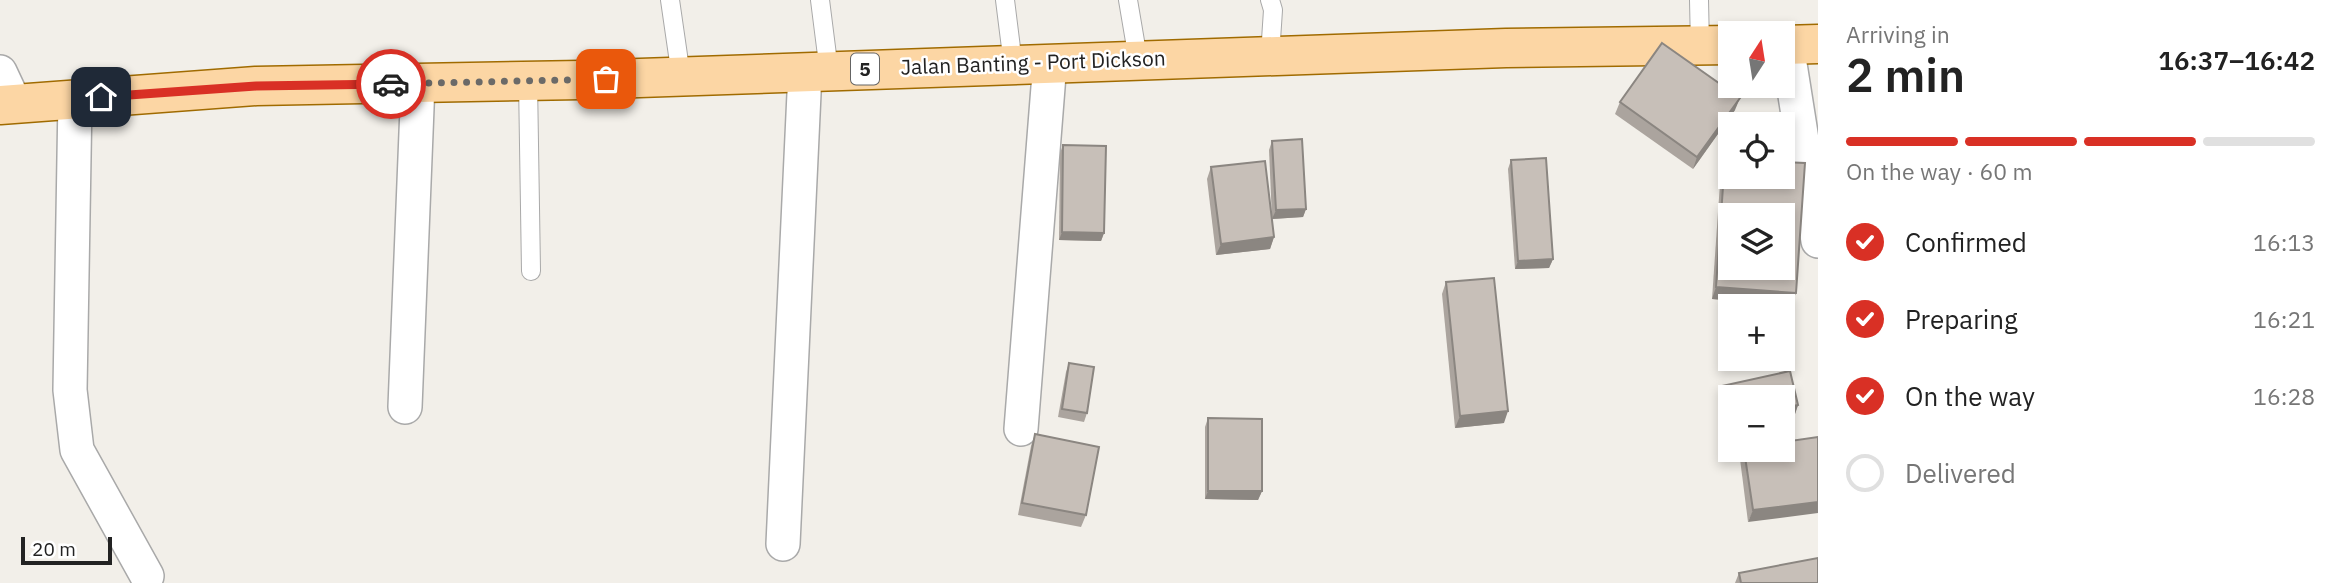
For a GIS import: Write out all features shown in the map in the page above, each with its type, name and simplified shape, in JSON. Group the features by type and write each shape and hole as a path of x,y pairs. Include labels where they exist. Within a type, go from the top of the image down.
{"main road":[{"name":"Jalan Banting - Port Dickson","path":"5,93 75,99 256,86 528,81 1270,55 1716,45"}],"street":[{"path":"1796,44 1818,241"},
{"path":"1021,429 1031,63"},
{"path":"783,544 817,71"},
{"path":"405,407 418,83"},
{"path":"75,99 70,390 74,436 77,450 148,576"}],"lane":[{"path":"670,0 681,76"},
{"path":"817,71 820,0"},
{"path":"1004,0 1031,63"},
{"path":"1128,0 1138,59"},
{"path":"1270,0 1273,10 1270,55"},
{"path":"1699,0 1716,45"},
{"path":"528,81 531,271"}],"building":[{"path":"1662,43 1718,82 1718,98 1740,98 1730,112 1718,112 1718,128 1697,157 1620,102"},
{"path":"1302,139 1306,209 1276,210 1272,141"},
{"path":"1063,145 1106,146 1104,233 1062,232"},
{"path":"1546,158 1553,259 1518,261 1511,160"},
{"path":"1265,161 1274,237 1221,244 1211,167"},
{"path":"1795,163 1805,163 1796,293 1716,287 1718,258 1718,280 1795,280 1795,203 1722,203 1723,189 1795,189"},
{"path":"1494,278 1508,411 1460,416 1446,282"},
{"path":"1069,363 1094,367 1087,413 1062,409"},
{"path":"1790,371 1793,385 1727,385"},
{"path":"1208,418 1262,419 1262,491 1208,491"},
{"path":"1035,434 1099,447 1086,515 1022,503"},
{"path":"1818,437 1818,502 1753,510 1746,462 1795,462 1795,440"},
{"path":"1818,558 1818,583 1741,583 1739,573"}],"way so far":[{"path":"391,84 606,79"}],"route":[{"path":"101,97 256,86 391,84"}]}
